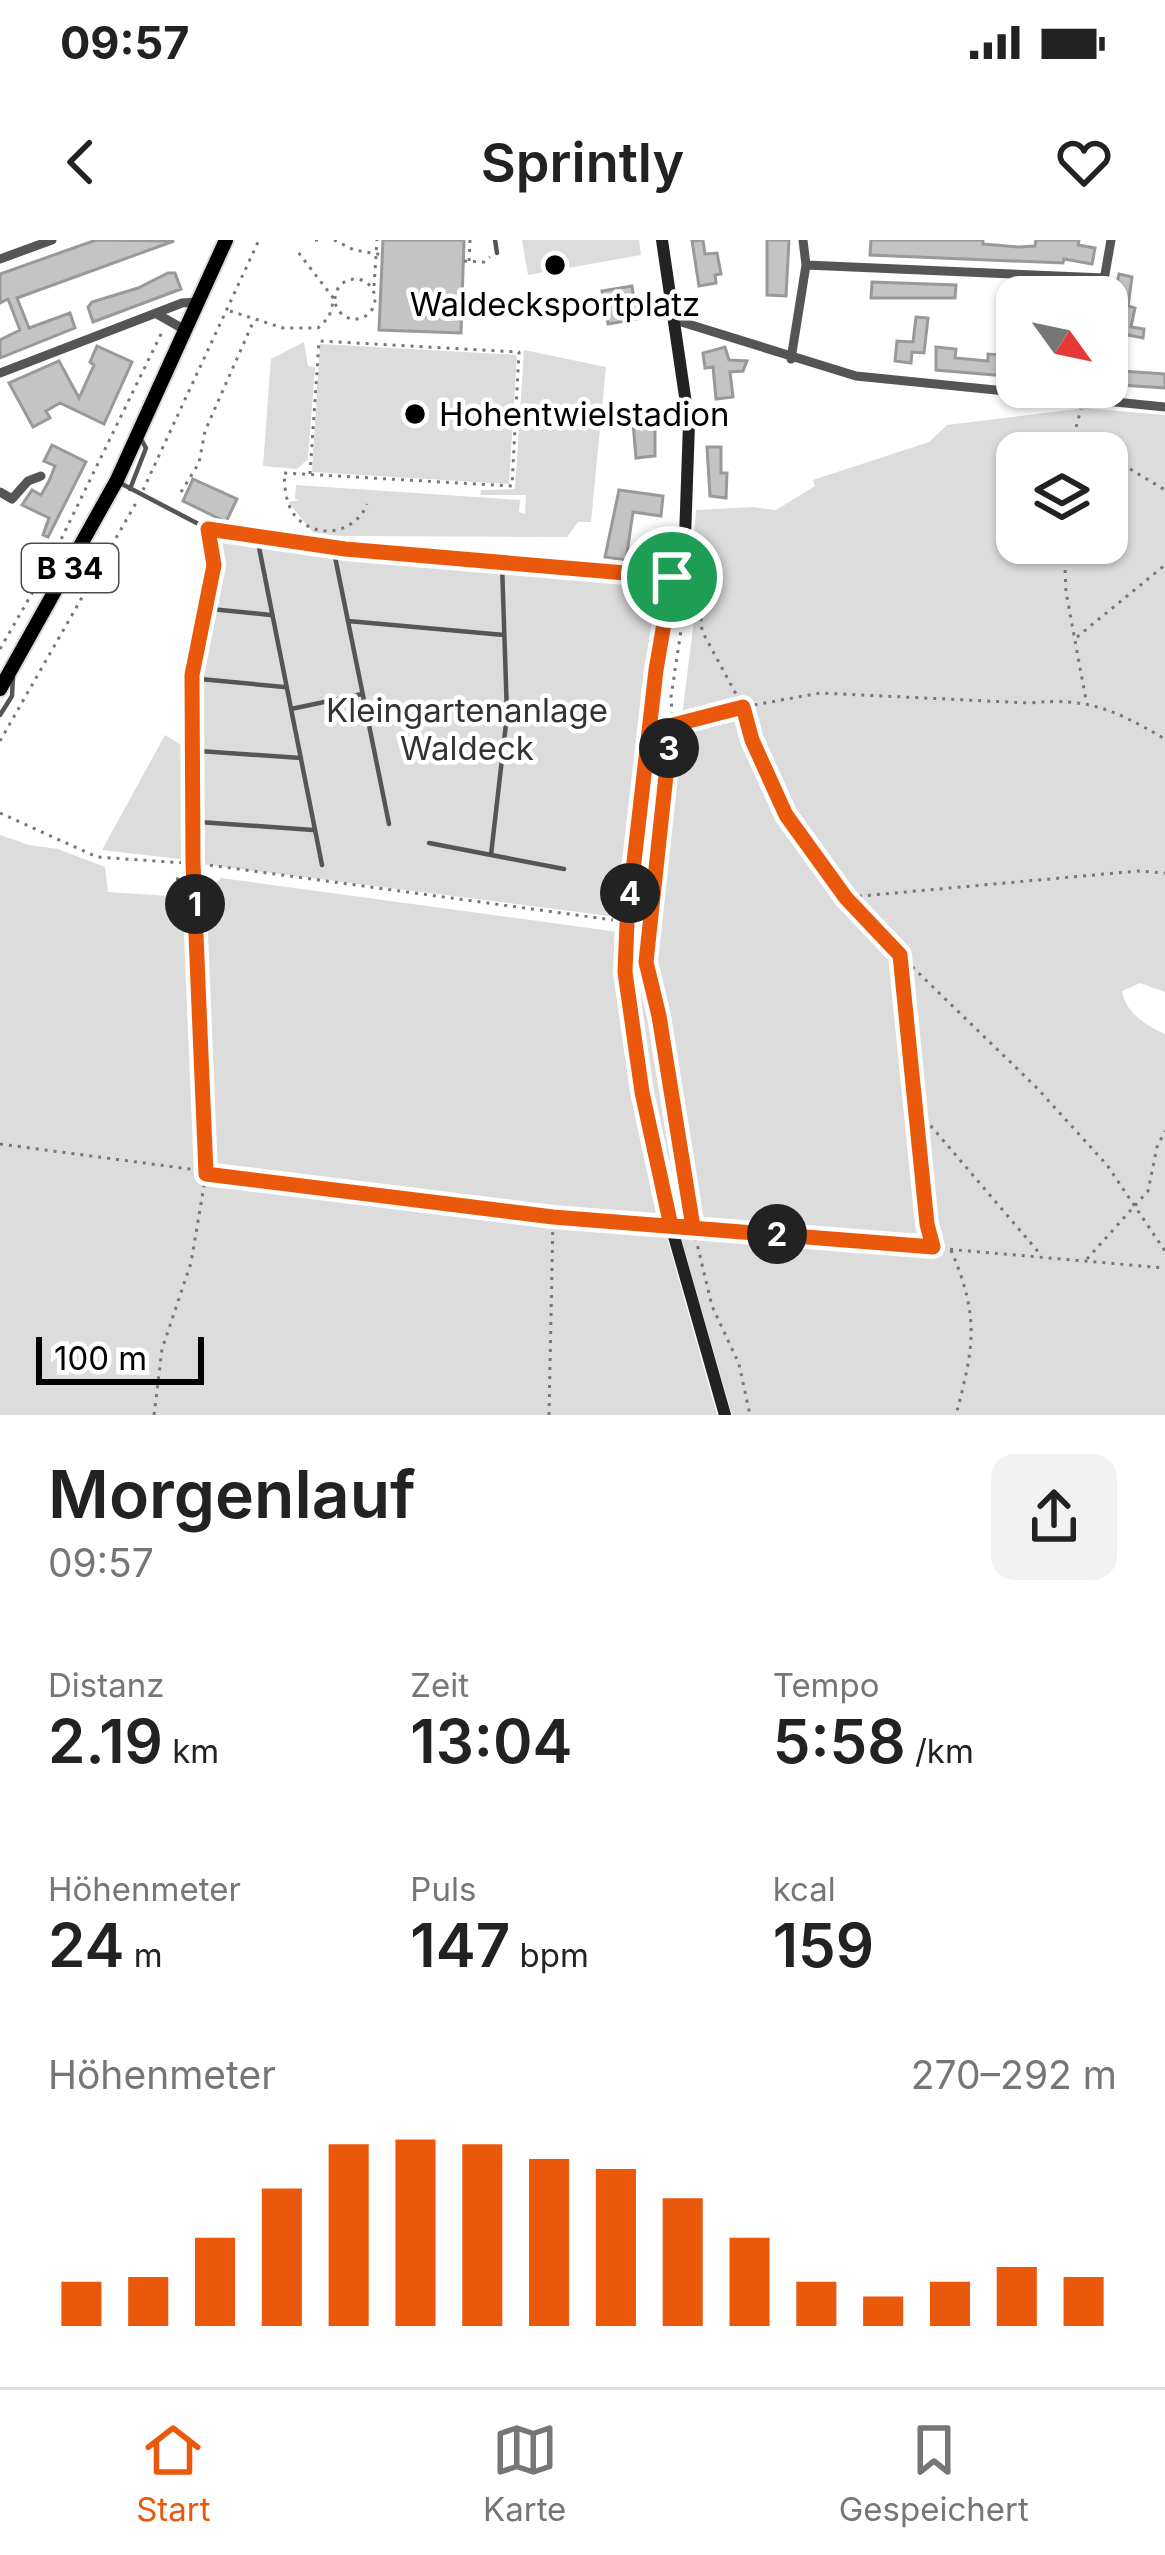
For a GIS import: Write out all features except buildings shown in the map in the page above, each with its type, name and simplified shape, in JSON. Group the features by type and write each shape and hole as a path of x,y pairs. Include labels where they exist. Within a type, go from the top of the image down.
{"main road":[{"name":"B 34","path":"0,689 124,485 138,433 226,240"},
{"path":"662,240 689,424 685,538 672,577 656,670 625,972 642,1092 671,1226 724,1415"}],"street":[{"path":"0,259 52,240"},
{"path":"791,358 806,265 803,240"},
{"path":"1104,276 1111,240"},
{"path":"806,265 1058,276"},
{"path":"0,374 182,303 198,302"},
{"path":"157,314 185,330"},
{"path":"675,320 791,358 904,383 996,392"},
{"path":"1128,404 1165,407"},
{"path":"0,492 12,499 41,476"}],"lane":[{"path":"495,240 496,253"},
{"path":"124,485 208,529 333,547 672,577"},
{"path":"193,863 192,675 214,565 208,529"},
{"path":"257,536 322,865"},
{"path":"333,547 389,824"},
{"path":"491,855 507,715 502,564"},
{"path":"211,609 272,615"},
{"path":"348,621 504,634"},
{"path":"0,716 12,696 14,667"},
{"path":"200,679 286,687"},
{"path":"291,709 364,694"},
{"path":"199,751 301,758"},
{"path":"199,823 315,830"},
{"path":"429,843 564,868"}],"path":[{"path":"0,742 140,495 259,240"},
{"path":"334,240 382,256"},
{"path":"298,252 344,316 362,319 375,305 376,240"},
{"path":"470,240 466,261 484,262 496,253"},
{"path":"227,310 283,328 318,328 329,317 339,286 351,279 365,281 374,291"},
{"path":"182,492 199,463 205,430 254,320"},
{"path":"0,649 50,562 169,321"},
{"path":"310,474 319,340 520,352 512,486 284,473 286,500 304,524 343,530 356,523 368,504"},
{"path":"1128,467 1165,490"},
{"path":"1065,564 1086,702"},
{"path":"1076,638 1165,566"},
{"path":"690,568 671,697 673,725 646,962 693,1227 712,1306 740,1364 750,1415"},
{"path":"698,587 702,632 743,707 752,740 786,815 846,898 1036,1087 1107,1165 1165,1251"},
{"path":"673,725 820,693 1029,704 1086,702 1127,717 1165,739"},
{"path":"0,813 97,857 193,863 627,923"},
{"path":"154,1415 162,1349 191,1263 206,1174 193,863"},
{"path":"846,898 1165,873"},
{"path":"176,879 194,877"},
{"path":"900,955 933,1247"},
{"path":"916,1108 1042,1257"},
{"path":"1086,1261 1148,1191 1165,1131"},
{"path":"0,1144 553,1217 1165,1268"},
{"path":"549,1415 553,1217"},
{"path":"951,1249 969,1293 973,1348 956,1415"}],"green space":[{"name":"Waldecksportplatz","path":"522,240 639,240 641,255 528,275"},
{"path":"304,342 308,366 315,367 308,459 297,469 263,466 271,359"},
{"name":"Hohentwielstadion","path":"320,344 517,355 509,484 312,472"},
{"path":"524,350 606,367 591,522 578,522 567,537 315,535 288,502 300,500 295,499 296,485 520,500 519,512 525,514 526,495 480,495 481,490 515,489"},
{"path":"1084,408 1165,415 1165,992 1140,983 1122,991 1138,1017 1165,1034 1165,1415 732,1415 679,1232 690,1231 687,1219 674,1217 645,1049 639,967 657,961 656,923 698,588 692,567 696,510 776,510 815,486 813,480 929,442 947,425"},
{"name":"Kleingartenanlage Waldeck","path":"233,533 345,549 645,574 662,582 617,917 193,863 192,675 218,548"},
{"path":"165,735 186,748 188,860 102,850"},
{"path":"0,835 105,867 108,892 199,898 221,878 619,932 625,1048 662,1220 717,1415 0,1415"}],"place":[{"name":"Waldecksportplatz","path":"555,265"},
{"name":"Hohentwielstadion","path":"415,414"}],"route":[{"path":"208,529 345,549 672,577 656,670 625,972 642,1092 671,1226 693,1227 646,962 670,738 673,725 743,707 752,740 786,815 846,898 900,955 933,1247 553,1217 206,1174 193,863 192,675 214,565 208,529"}]}
